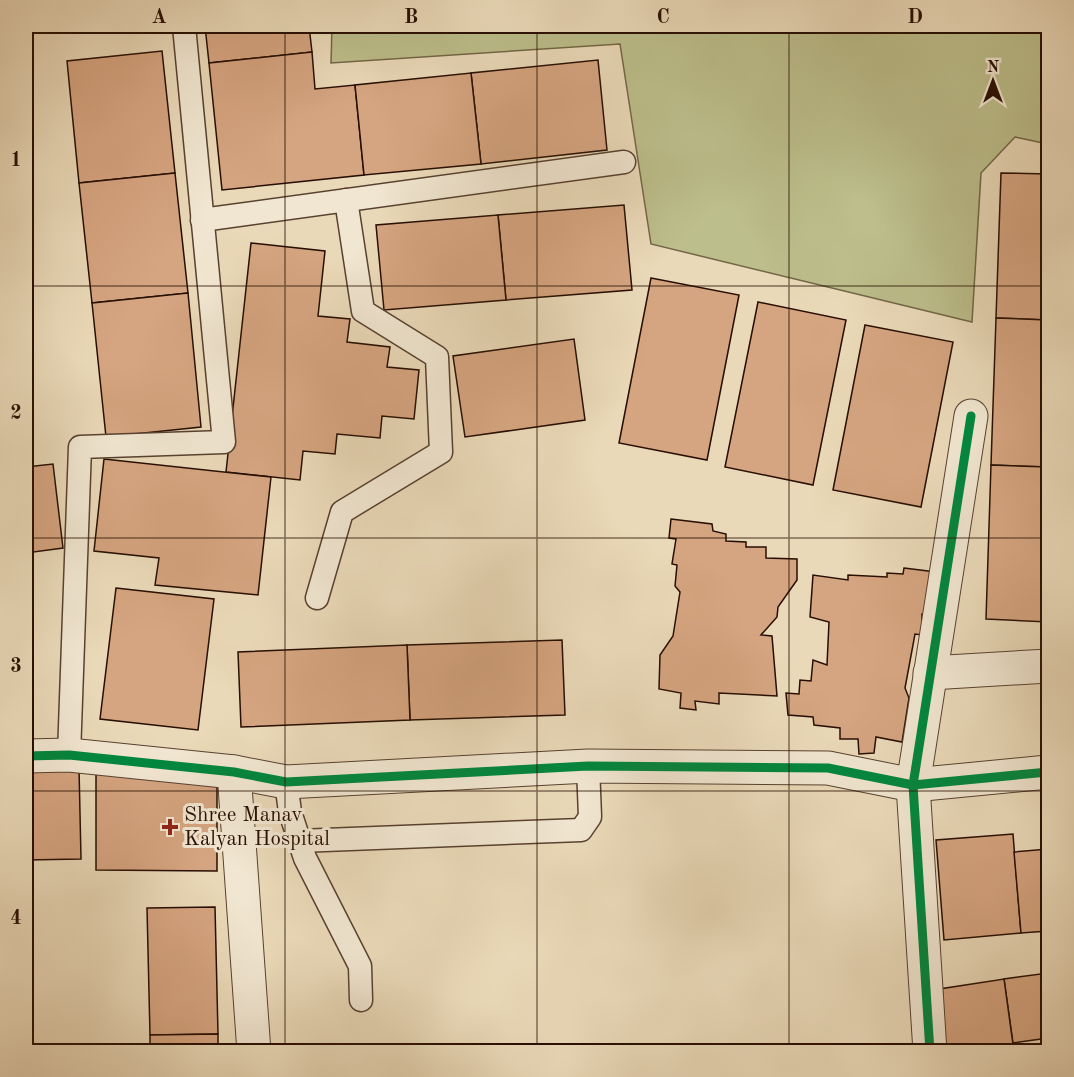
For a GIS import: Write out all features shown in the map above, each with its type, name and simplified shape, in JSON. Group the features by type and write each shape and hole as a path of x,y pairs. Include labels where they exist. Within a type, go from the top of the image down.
{"street":[{"path":"930,1052 913,785 970,416"},
{"path":"930,673 1048,666"},
{"path":"26,756 69,755 234,772 286,782 588,766 828,768 913,785 1048,772"},
{"path":"234,772 254,1052"}],"lane":[{"path":"69,755 80,447 224,442 184,26"},
{"path":"202,220 624,162"},
{"path":"317,598 342,512 441,452 437,357 363,311 346,200"},
{"path":"298,841 581,830 590,817 588,766"},
{"path":"286,782 290,812 304,858 360,966 361,1000"}],"green space":[{"path":"332,26 1048,26 1048,144 1015,137 981,173 972,322 651,244 620,44 331,63"}],"building":[{"path":"205,26 309,26 312,52 209,63"},
{"path":"162,51 175,173 79,183 67,61"},
{"path":"312,52 315,89 355,85 364,175 222,190 209,63"},
{"path":"598,60 607,150 481,164 471,73"},
{"path":"471,73 481,164 364,175 355,85"},
{"path":"175,173 188,293 92,303 79,183"},
{"path":"1001,173 1048,174 1048,320 996,318"},
{"path":"624,205 632,290 506,300 498,215"},
{"path":"498,215 506,300 384,310 376,225"},
{"path":"251,243 325,251 318,316 350,319 347,342 390,347 387,367 419,370 414,419 382,416 380,438 337,434 335,454 303,451 300,480 226,472"},
{"path":"651,278 739,295 707,460 619,443"},
{"path":"188,293 201,427 106,437 92,303"},
{"path":"758,302 846,320 813,485 725,467"},
{"path":"996,318 1048,320 1048,467 991,465"},
{"path":"865,325 953,342 921,507 833,490"},
{"path":"574,339 585,420 465,437 453,356"},
{"path":"104,459 271,477 258,595 155,585 159,558 94,551"},
{"path":"53,464 63,548 26,553 26,467"},
{"path":"991,465 1048,467 1048,622 986,619"},
{"path":"671,519 712,524 713,531 726,534 726,541 746,542 746,547 766,547 766,558 797,559 797,580 778,607 777,617 761,635 772,636 777,696 719,693 719,704 695,701 696,710 680,708 681,693 659,689 660,655 673,636 680,592 675,586 677,565 672,564 676,539 669,538"},
{"path":"904,568 944,573 930,615 922,614 922,635 915,634 905,688 909,698 902,742 876,737 874,753 859,754 858,739 840,739 840,728 814,725 813,717 788,715 786,693 799,694 800,680 811,681 813,660 827,665 829,622 810,617 813,575 848,580 848,575 887,577 887,573 903,574"},
{"path":"116,588 214,599 198,730 100,719"},
{"path":"562,640 565,715 410,720 407,645"},
{"path":"407,645 410,720 241,727 238,652"},
{"path":"79,768 81,859 26,860 26,770"},
{"path":"96,771 217,782 217,871 96,870"},
{"path":"1013,834 1021,933 944,940 936,840"},
{"path":"1048,849 1048,931 1021,933 1014,852"},
{"path":"215,907 218,1034 150,1035 147,908"},
{"path":"1048,973 1048,1038 1013,1043 1004,979"},
{"path":"1004,979 1014,1052 942,1052 933,990"},
{"path":"218,1034 218,1052 150,1052 150,1035"}],"cycle path":[{"path":"930,1052 913,785 971,416"},
{"path":"26,756 69,755 234,772 286,782 588,766 828,768 913,785 1048,772"}],"place":[{"name":"Shree Manav Kalyan Hospital","path":"170,827"}]}
